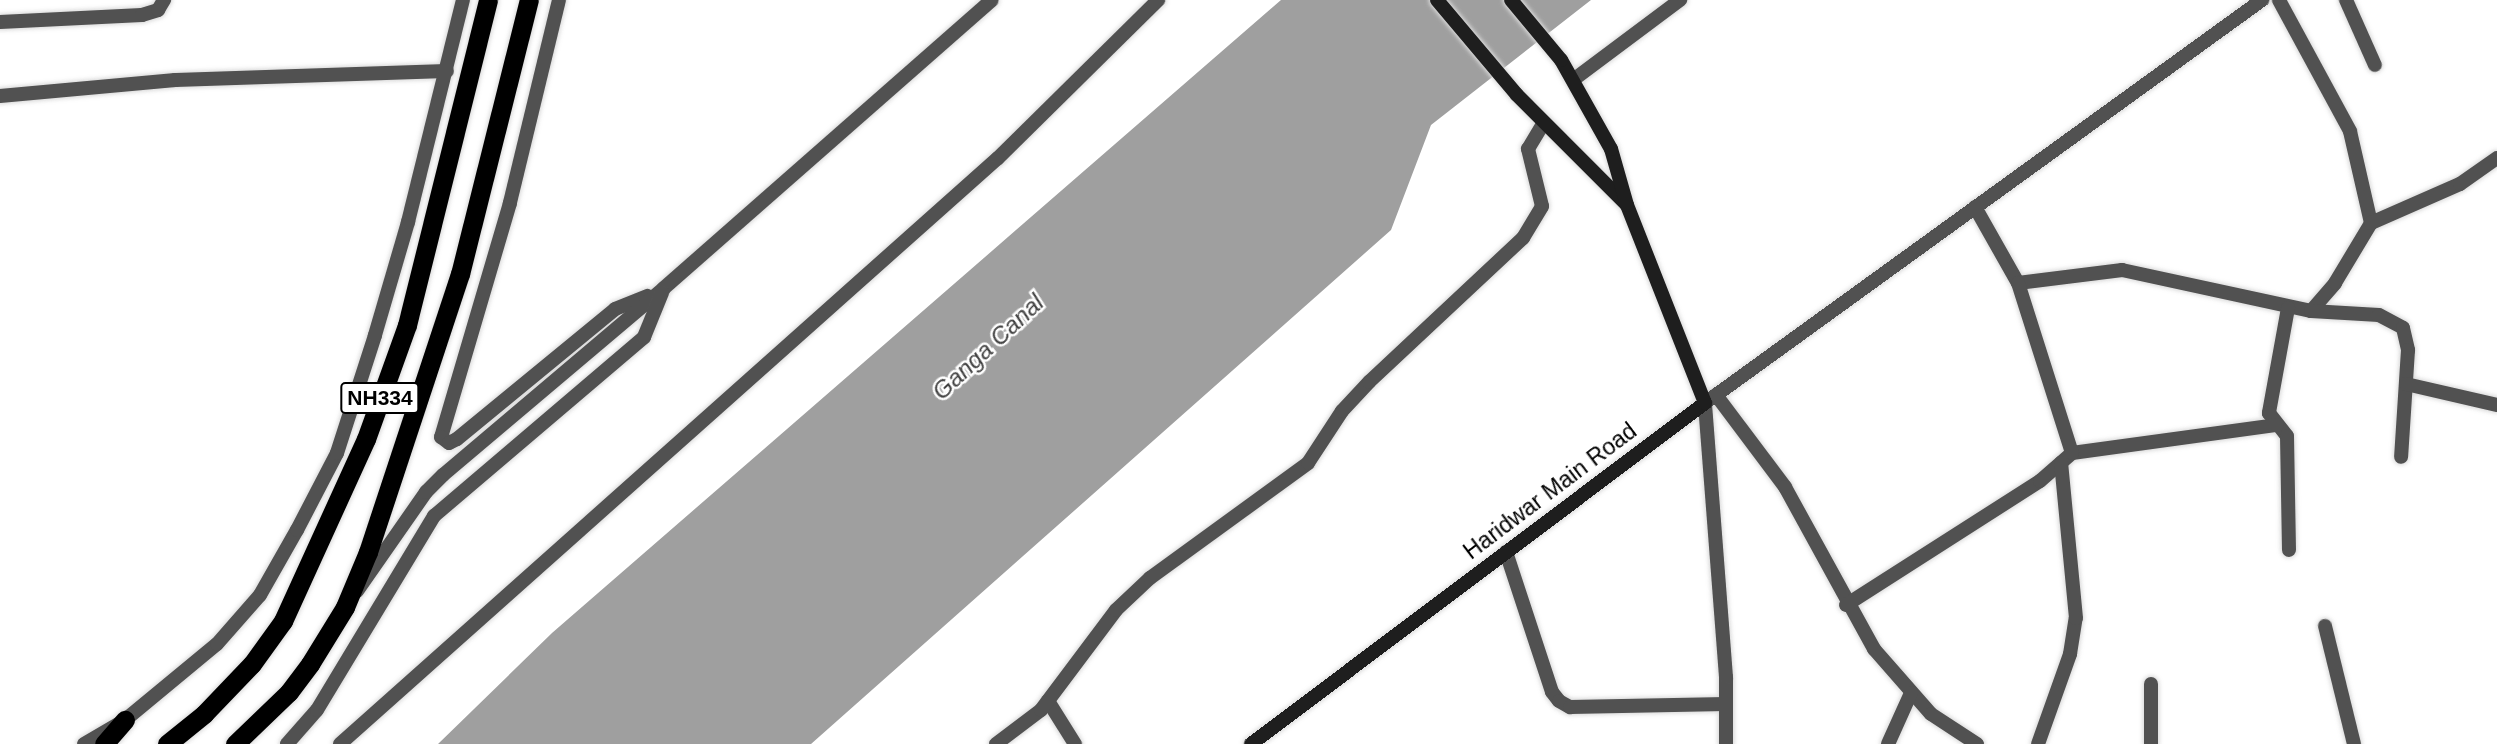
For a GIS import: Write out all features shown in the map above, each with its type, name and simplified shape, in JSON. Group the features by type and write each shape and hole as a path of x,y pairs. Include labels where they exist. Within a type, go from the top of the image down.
{"highway":[{"name":"NH334","path":"167,744 204,714 252,664 283,621 360,451 407,325 488,0"},
{"name":"NH334","path":"235,744 289,692 345,607 392,488 460,274 529,0"},
{"path":"104,744 125,720"}],"main road":[{"path":"1437,0 1517,95 1627,205"},
{"path":"1511,0 1561,60 1611,149 1627,205 1711,399"},
{"name":"Haridwar Main Road","path":"1251,744 1711,399"}],"street":[{"path":"0,22 142,15 158,10 163,0"},
{"path":"84,744 125,720 217,644 260,595 337,453 408,222 463,0"},
{"path":"559,0 510,203 441,437 449,443 457,439 615,309 664,288"},
{"path":"345,607 426,492 664,288 992,0"},
{"path":"340,744 998,158 1158,0"},
{"path":"1573,80 1680,0"},
{"path":"1711,399 2262,0"},
{"path":"2279,0 2350,131 2371,223"},
{"path":"2346,0 2375,65"},
{"path":"0,96 176,80 447,71"},
{"path":"996,744 1048,701 1116,610 1150,578 1308,463 1342,411 1369,382 1523,237 1542,206 1528,149 1544,122"},
{"path":"2311,311 2335,284 2371,223 2439,195 2497,158"},
{"path":"1975,207 2018,283 2067,458 2076,618 2070,654 2038,744"},
{"path":"2018,283 2122,270 2288,307 2379,316 2395,322 2407,335 2401,457"},
{"path":"287,744 317,710 434,516 644,338 664,288"},
{"path":"2288,307 2269,398 2269,413 2287,436 2289,550"},
{"path":"2406,384 2497,405"},
{"path":"1711,399 1786,487 1846,605 1874,649 1931,714 1977,744"},
{"path":"1711,399 1726,744"},
{"path":"1846,605 2040,481 2067,458 2277,425"},
{"path":"1506,552 1552,692 1559,701 1570,707 1726,704"},
{"path":"2325,626 2354,744"},
{"path":"2151,684 2151,744"},
{"path":"1888,744 1911,693"},
{"path":"1048,701 1075,744"}],"water":[{"name":"Ganga Canal","path":"1281,0 1591,0 1431,125 1391,230 811,744 438,744 552,633"}]}
